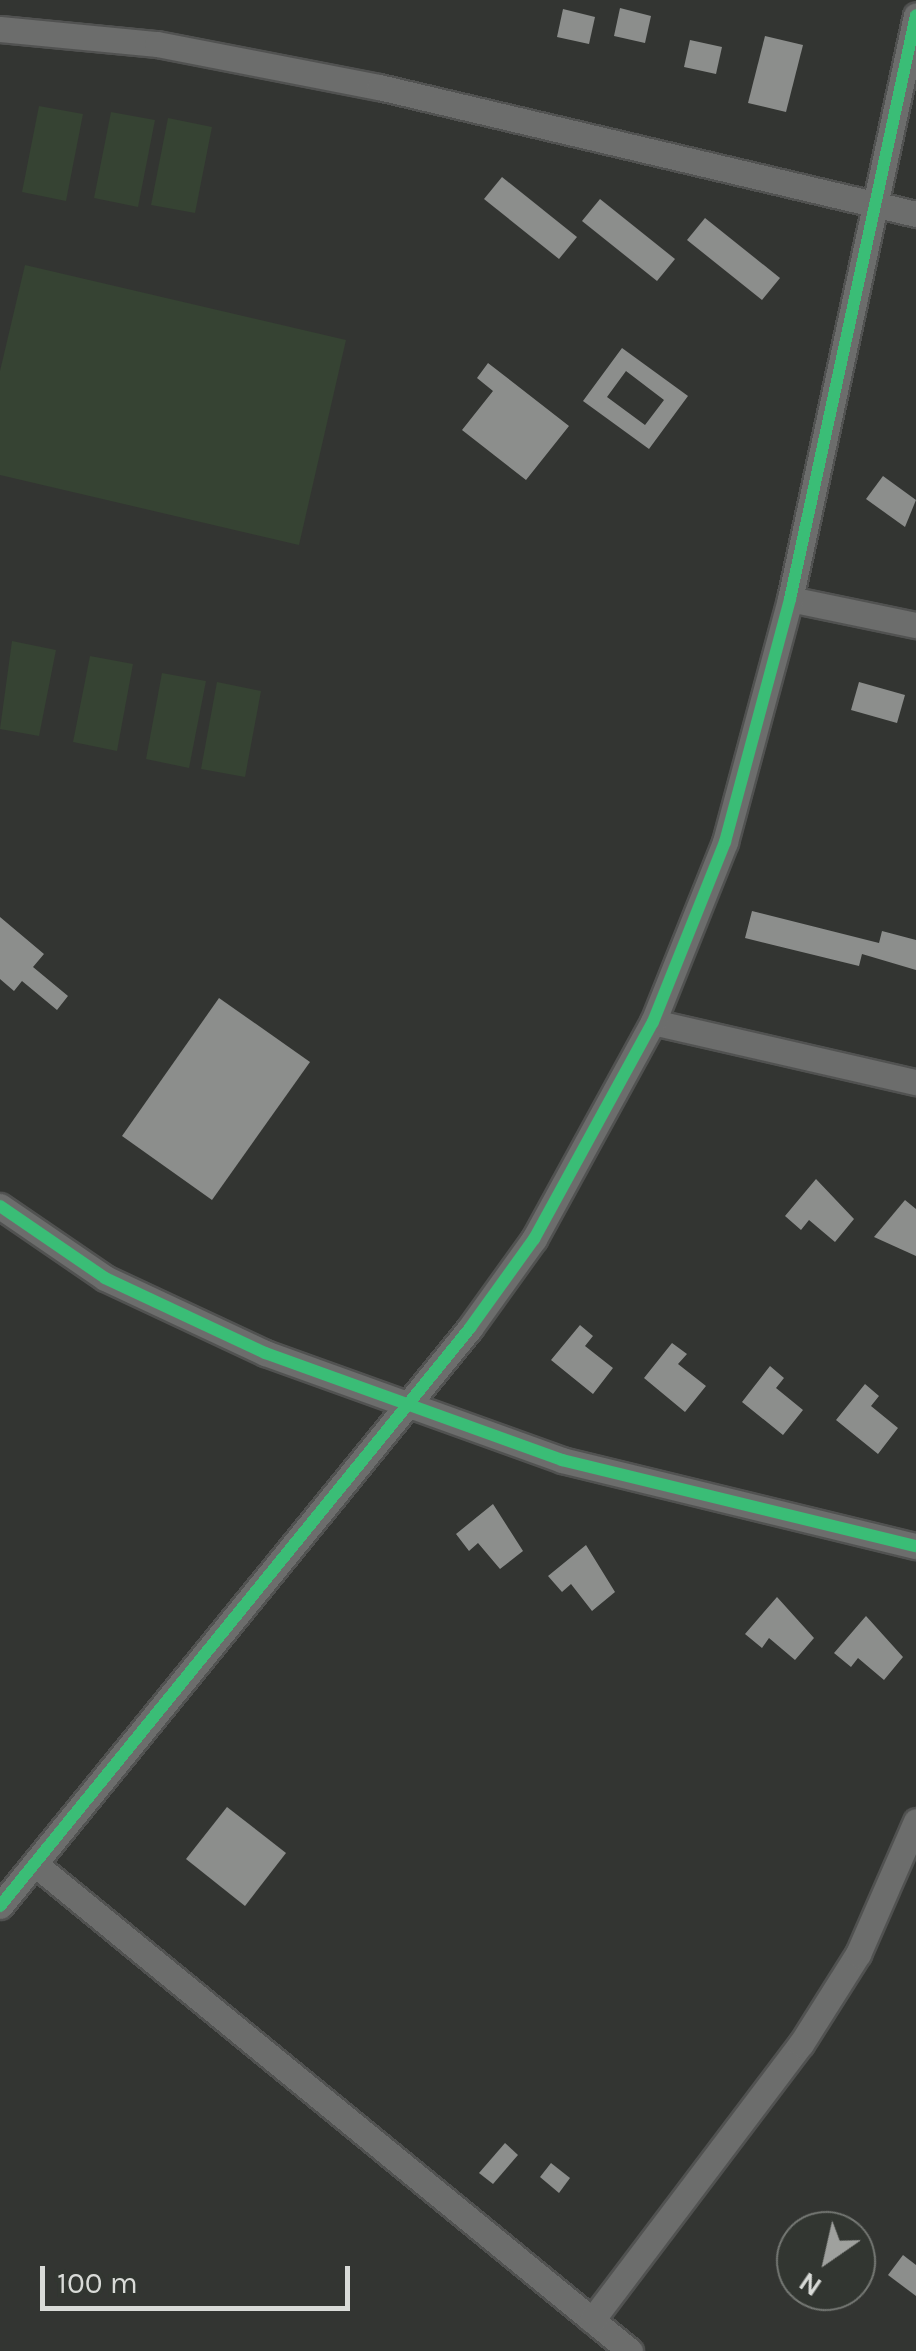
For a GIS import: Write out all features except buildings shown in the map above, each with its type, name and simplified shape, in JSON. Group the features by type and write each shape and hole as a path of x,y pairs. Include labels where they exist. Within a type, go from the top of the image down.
{"street":[{"path":"0,1906 408,1404 534,1239 653,1022 724,842 790,599 916,15"},
{"path":"0,29 157,44 379,87 916,214"},
{"path":"790,599 916,625"},
{"path":"653,1022 916,1082"},
{"path":"0,1206 47,1243 170,1310 408,1404 562,1460 916,1546"},
{"path":"592,2320 800,2044 858,1954 916,1821"},
{"path":"35,1864 630,2351"}],"green space":[{"path":"39,106 83,114 66,201 22,192"},
{"path":"111,112 155,120 138,207 94,198"},
{"path":"168,118 212,127 195,213 151,205"},
{"path":"25,265 346,340 299,545 0,475 0,371"},
{"path":"12,641 56,650 39,736 0,729"},
{"path":"90,656 133,664 117,751 73,742"},
{"path":"162,673 206,681 189,768 146,759"},
{"path":"217,682 261,691 245,777 201,769"}],"cycle path":[{"path":"0,1906 470,1328 534,1239 653,1022 725,842 790,599 916,15"},
{"path":"0,1206 105,1278 265,1353 562,1460 916,1546"}]}
